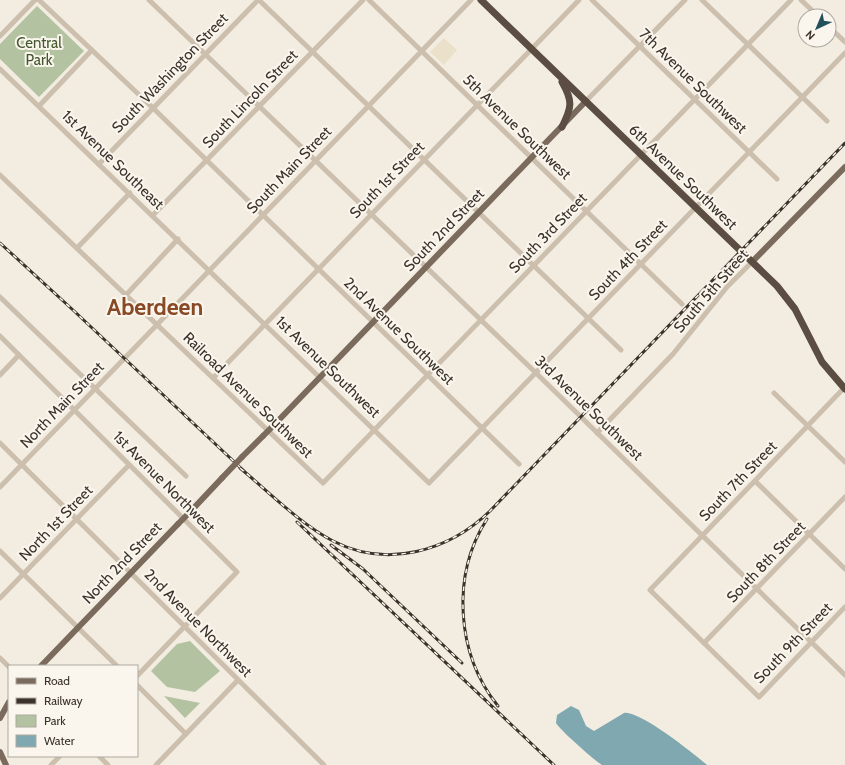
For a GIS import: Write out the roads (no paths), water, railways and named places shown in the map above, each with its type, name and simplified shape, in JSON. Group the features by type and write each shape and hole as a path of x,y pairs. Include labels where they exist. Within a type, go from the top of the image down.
{"highway":[{"name":"6th Avenue Southwest","path":"481,0 752,262 789,302 822,362 845,389"},
{"path":"558,74 567,90 571,103 570,111 562,126"}],"main road":[{"name":"South 2nd Street","path":"222,478 586,101"},
{"name":"South 5th Street","path":"752,262 845,167"},
{"name":"North 2nd Street","path":"42,665 222,478"},
{"path":"0,718 8,703"},
{"path":"0,752 6,765"}],"street":[{"path":"0,36 35,0"},
{"name":"2nd Avenue Southwest","path":"39,0 153,108 519,464"},
{"name":"3rd Avenue Southwest","path":"148,0 206,54 598,433 845,675"},
{"path":"259,0 621,350"},
{"name":"South Washington Street","path":"99,164 259,0"},
{"name":"South Lincoln Street","path":"153,216 363,0"},
{"name":"5th Avenue Southwest","path":"369,0 682,304"},
{"name":"South Main Street","path":"124,358 471,0"},
{"name":"South 1st Street","path":"213,378 579,0"},
{"name":"7th Avenue Southwest","path":"592,0 777,179"},
{"name":"South 2nd Street","path":"586,101 685,0"},
{"path":"702,0 827,121"},
{"name":"South 3rd Street","path":"323,483 791,0"},
{"path":"801,0 810,8"},
{"path":"837,34 845,42"},
{"path":"39,106 92,50"},
{"name":"South 4th Street","path":"429,483 845,53"},
{"name":"1st Avenue Southeast","path":"0,69 210,270"},
{"name":"Railroad Avenue Southwest","path":"0,175 323,483"},
{"path":"77,248 130,193"},
{"path":"126,295 178,239"},
{"name":"South 5th Street","path":"598,433 673,354 717,299 752,262"},
{"name":"1st Avenue Southwest","path":"210,270 429,483"},
{"path":"0,297 186,476"},
{"name":"1st Avenue Northwest","path":"0,336 237,572 184,627"},
{"path":"0,375 19,355"},
{"name":"North Main Street","path":"0,487 124,358"},
{"name":"South 7th Street","path":"704,643 650,590 845,389"},
{"path":"774,393 845,462"},
{"name":"2nd Avenue Northwest","path":"0,443 324,765"},
{"name":"North 1st Street","path":"0,598 129,465"},
{"path":"756,481 845,569"},
{"name":"South 8th Street","path":"704,643 845,497"},
{"path":"0,551 116,665"},
{"name":"South 9th Street","path":"704,643 758,697 845,607"},
{"path":"138,675 184,627"},
{"path":"0,658 8,666"},
{"path":"156,765 238,680"},
{"path":"138,686 186,734"},
{"path":"51,765 59,757"},
{"path":"100,757 108,765"}],"water":[{"path":"571,706 579,710 586,726 594,731 624,713 641,718 666,733 707,765 602,765 563,732 556,723 557,715"}],"railway":[{"path":"240,468 285,507 320,534 354,549 375,554 416,552 437,545 456,536 474,525 490,511 845,143"},
{"path":"0,243 244,471"},
{"path":"487,519 475,541 468,565 464,589 463,614 467,639 474,663 484,685 498,706"},
{"path":"297,522 554,765"},
{"path":"331,545 363,569 462,663"}],"district":[{"name":"Aberdeen","path":"155,307"}],"park label":[{"name":"Central Park","path":"39,52"}]}
